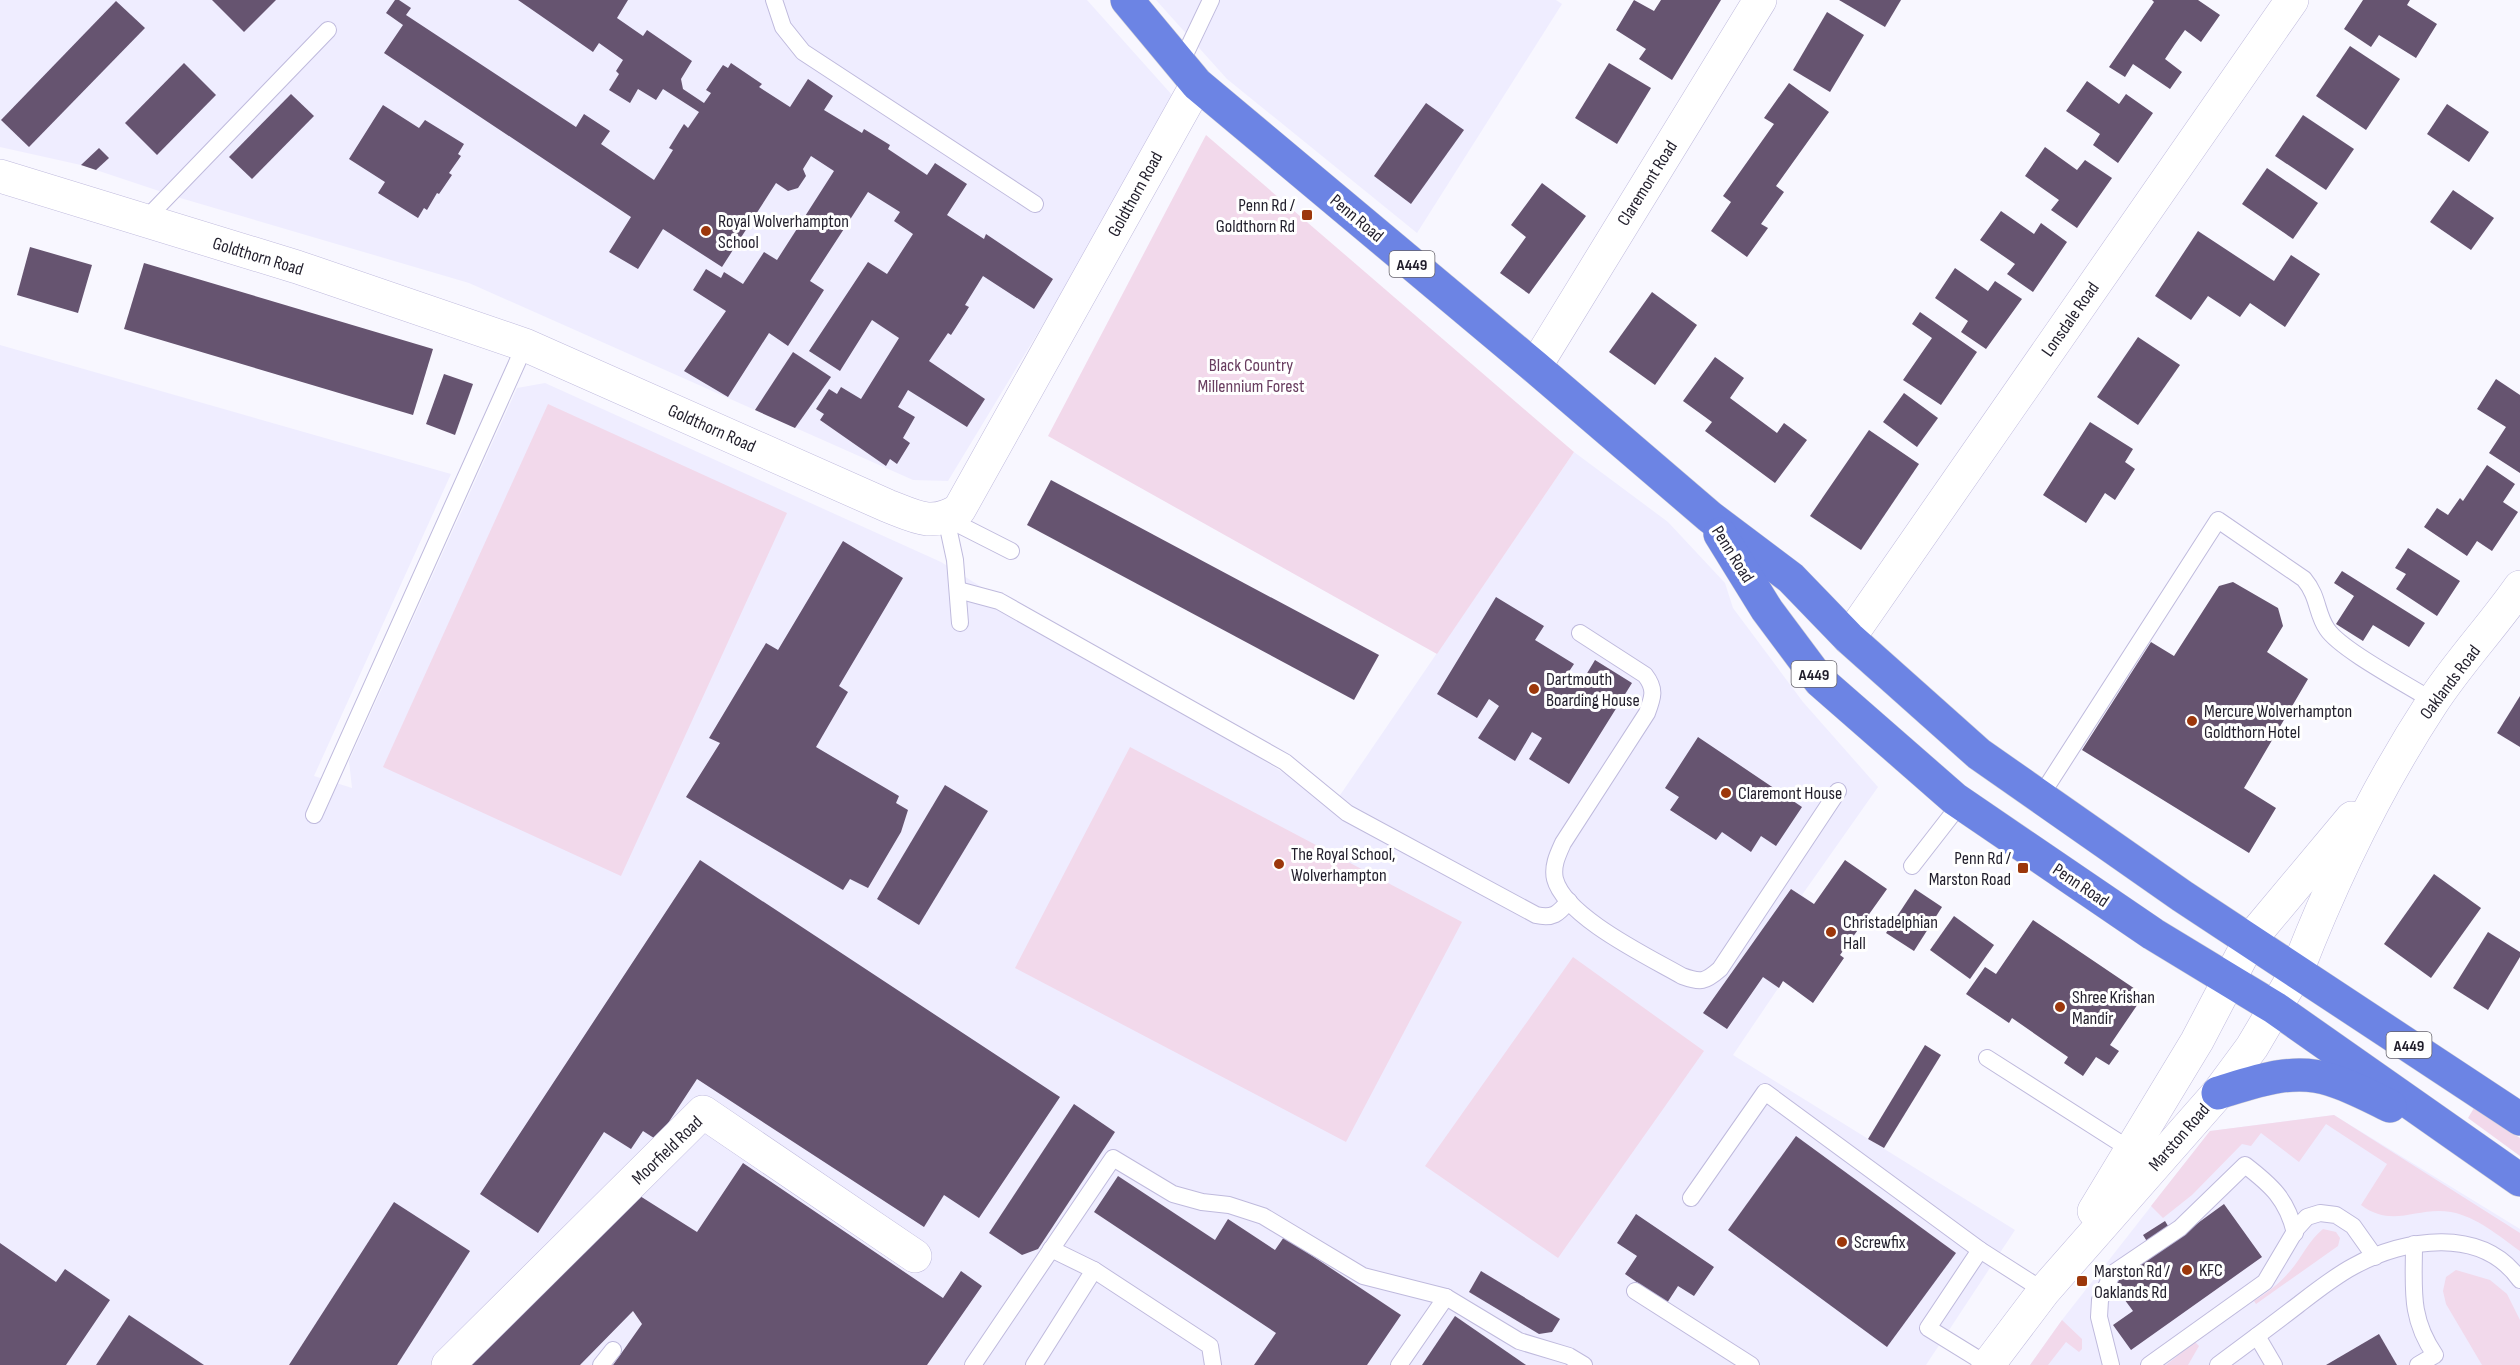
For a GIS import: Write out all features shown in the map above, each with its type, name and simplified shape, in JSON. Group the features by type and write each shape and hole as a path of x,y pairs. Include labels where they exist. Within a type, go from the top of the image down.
{"highway":[{"name":"Penn Road","path":"1126,0 1189,73 1710,517 1791,578 1849,638 1979,754 2250,940 2520,1119"},
{"name":"Penn Road","path":"1710,517 1767,610 1820,681 1962,803 2153,934 2275,1008 2520,1180"},
{"path":"2218,1093 2275,1076 2294,1075 2330,1079 2463,1139"}],"street":[{"name":"Claremont Road","path":"1535,367 1760,0"},
{"name":"Lonsdale Road","path":"1849,638 2292,0"},
{"name":"Goldthorn Road","path":"0,176 143,222 297,267 525,345 888,506 927,520 946,518 959,510 1189,73"},
{"name":"Oaklands Road","path":"2297,971 2323,905 2384,779 2433,701 2514,608"},
{"name":"Oaklands Road","path":"2250,940 2384,779"},
{"name":"Marston Road","path":"2044,1291 2197,1041 2250,940"},
{"name":"Marston Road","path":"1988,1365 2044,1291 2218,1093 2252,1047 2297,971"},
{"name":"Moorfield Road","path":"448,1365 703,1112 915,1256"}],"lane":[{"path":"774,0 783,27 803,52 1035,204"},
{"path":"1189,73 1211,0"},
{"path":"143,222 328,30"},
{"path":"314,815 525,345"},
{"path":"946,518 1011,551"},
{"path":"946,518 958,591 960,623"},
{"path":"2040,797 2218,520 2304,579 2314,590 2322,621 2336,640 2433,701"},
{"path":"958,591 999,601 1009,606 1285,762 1347,813 1536,915 1547,918 1558,913 1569,902"},
{"path":"1580,633 1645,675 1653,685 1654,697 1647,713 1563,843 1555,861 1555,879 1563,894 1590,922 1682,976 1697,981 1709,978 1720,969 1838,791"},
{"path":"1912,866 1962,803"},
{"path":"1987,1058 2131,1150"},
{"path":"1690,1198 1765,1092 1980,1250 2044,1291"},
{"path":"973,1365 1113,1158 1173,1194 1202,1202 1229,1205 1263,1216 1362,1276 1446,1297 1518,1341 1569,1356 1584,1365"},
{"path":"2111,1365 2099,1317 2100,1300 2112,1274 2180,1228 2245,1165 2267,1182 2284,1203 2290,1212 2295,1233"},
{"path":"2149,1365 2265,1282 2307,1217 2320,1213 2336,1215 2353,1226 2375,1257"},
{"path":"2218,1365 2354,1266 2414,1244 2447,1242 2476,1245 2498,1259 2520,1280"},
{"path":"2414,1244 2414,1307 2423,1338 2435,1355 2418,1365"},
{"path":"1051,1250 1094,1270 1210,1346 1213,1365"},
{"path":"1980,1250 1928,1328 1988,1365"},
{"path":"1034,1365 1094,1270"},
{"path":"1635,1291 1751,1365"},
{"path":"1399,1365 1446,1297"},
{"path":"2257,1336 2274,1365"},
{"path":"601,1365 613,1350"}],"shaded area":[{"path":"0,0 1087,0 1172,95 1094,240 948,481 913,480 469,283 177,197 81,165 0,147"},
{"path":"1156,0 1556,0 1562,4 1417,233 1227,79"},
{"path":"0,345 451,474 314,776 352,788 349,761 517,388 545,383 941,562 1334,804 1574,452 1668,522 1725,583 1733,608 1803,702 1878,787 1802,895 1814,904 1783,981 1733,1055 2015,1230 1926,1365 0,1365"},
{"path":"2334,1115 2520,1229 2520,1365 2030,1365 2062,1320 2210,1131"}],"green space":[{"name":"Black Country Millennium Forest","path":"1206,135 1574,452 1437,654 1048,436"},
{"path":"548,404 787,513 621,876 383,767"},
{"path":"1130,747 1462,922 1346,1142 1015,968"},
{"path":"1573,957 1704,1051 1558,1258 1425,1166"},
{"path":"2474,1108 2520,1138 2520,1156 2468,1118"},
{"path":"2334,1115 2520,1233 2520,1251 2487,1228 2461,1214 2439,1211 2395,1216 2373,1212 2361,1205 2387,1164 2326,1124 2299,1162 2261,1133 2251,1146 2242,1144 2192,1195 2163,1218 2151,1206 2210,1131"},
{"path":"2323,1229 2336,1232 2340,1238 2338,1246 2256,1304 2254,1301 2287,1275"},
{"path":"2456,1270 2490,1280 2507,1294 2520,1320 2520,1365 2482,1365 2446,1304 2443,1291 2446,1277"},
{"path":"2062,1320 2082,1339 2082,1349 2079,1352 2066,1342 2048,1365 2030,1365"},
{"path":"2195,1342 2199,1346 2188,1365 2166,1365"}],"building":[{"path":"212,0 276,0 244,32"},
{"name":"Royal Wolverhampton School","path":"395,0 411,8 406,15 576,127 584,114 610,131 601,144 654,180 673,150 669,148 684,124 688,128 699,112 663,89 656,100 638,89 630,103 609,90 619,74 616,71 623,60 599,43 593,52 518,0 628,0 617,18 643,36 647,30 692,61 681,79 683,89 704,103 711,93 706,90 723,65 728,68 731,63 762,84 759,87 790,107 808,79 833,96 824,110 862,133 864,129 890,145 888,149 927,175 935,163 967,184 947,215 984,239 986,234 1053,279 1034,309 983,276 965,305 969,307 951,335 948,333 929,361 985,399 967,427 908,390 898,407 915,417 903,438 910,443 897,464 890,459 886,466 820,420 824,414 816,409 829,389 837,394 841,387 861,399 899,338 872,320 840,371 809,351 868,262 887,274 913,234 894,221 900,212 868,192 810,281 824,290 788,346 769,333 728,397 684,371 726,311 693,290 706,269 721,278 724,272 743,284 764,252 777,260 834,171 811,156 803,169 806,176 798,188 788,191 776,183 722,267 663,229 638,269 609,252 631,217 384,53 403,25 386,13"},
{"path":"1634,0 1654,11 1661,0 1721,0 1672,80 1639,59 1646,49 1616,30"},
{"path":"1839,0 1901,0 1885,27"},
{"path":"2152,0 2198,0 2220,15 2201,42 2185,30 2175,44 2165,59 2182,72 2170,89 2133,64 2125,77 2109,67 2154,2"},
{"path":"2363,0 2410,0 2407,5 2437,24 2416,58 2379,35 2371,47 2344,29"},
{"path":"116,1 145,28 29,147 1,120"},
{"path":"1827,12 1864,35 1830,92 1793,70"},
{"path":"2350,46 2400,79 2366,130 2316,96"},
{"path":"184,63 216,95 157,155 125,123"},
{"path":"1609,63 1651,88 1617,144 1575,118"},
{"path":"2087,81 2119,104 2126,94 2153,113 2118,163 2093,145 2100,134 2066,111"},
{"path":"1789,83 1829,112 1776,186 1784,192 1761,224 1768,228 1747,257 1711,231 1731,202 1723,196 1774,124 1764,118"},
{"path":"291,94 314,116 252,179 229,157"},
{"path":"1426,103 1464,130 1411,204 1374,176"},
{"path":"2447,104 2489,132 2469,162 2427,134"},
{"path":"383,105 419,128 425,120 464,144 458,154 461,156 449,173 452,175 427,210 424,208 418,218 378,193 385,182 349,159"},
{"path":"2303,115 2354,149 2326,190 2275,156"},
{"path":"2045,147 2077,170 2085,160 2112,178 2077,228 2051,210 2059,200 2025,176"},
{"path":"99,148 109,158 96,170 81,165"},
{"path":"2267,168 2318,203 2293,239 2242,204"},
{"path":"1542,183 1586,216 1529,294 1500,273 1526,237 1511,225"},
{"path":"2453,190 2494,218 2471,250 2430,222"},
{"path":"2001,211 2034,234 2041,223 2067,242 2033,292 2007,274 2015,264 1980,240"},
{"path":"2198,231 2274,281 2291,255 2320,274 2285,327 2250,303 2240,317 2208,296 2191,320 2155,296"},
{"path":"30,247 92,265 78,313 17,295"},
{"path":"144,263 433,349 413,415 124,329"},
{"path":"1955,268 1988,291 1995,281 2022,299 1986,349 1961,332 1968,321 1935,298"},
{"path":"1652,292 1697,325 1655,385 1609,352"},
{"path":"1920,312 1977,352 1941,405 1903,380 1932,338 1912,324"},
{"path":"2138,337 2180,365 2138,425 2097,397"},
{"path":"793,352 831,377 795,428 755,410"},
{"path":"1715,357 1744,378 1730,398 1777,433 1784,423 1807,440 1775,483 1705,431 1712,422 1683,401"},
{"path":"444,374 473,384 455,435 426,424"},
{"path":"2496,379 2520,395 2520,473 2489,453 2506,427 2477,409"},
{"path":"1904,393 1938,418 1917,447 1883,422"},
{"path":"2090,422 2133,449 2125,462 2135,469 2115,500 2105,493 2086,523 2043,495"},
{"path":"1869,430 1919,464 1861,550 1810,516"},
{"path":"2487,465 2515,484 2503,502 2518,512 2492,551 2477,541 2467,556 2424,527 2437,508 2448,515 2460,498 2463,501"},
{"path":"1051,480 1379,655 1354,700 1027,525"},
{"path":"843,541 903,578 839,686 848,692 816,747 899,796 896,803 908,810 901,832 868,888 850,879 843,890 686,797 720,743 709,738 766,643 778,650"},
{"path":"2408,548 2460,581 2437,616 2396,589 2406,574 2395,568"},
{"path":"2342,571 2425,623 2409,647 2373,625 2363,641 2336,624 2354,596 2334,583"},
{"name":"Mercure Wolverhampton Goldthorn Hotel","path":"2233,582 2278,608 2283,626 2267,652 2308,679 2244,788 2276,808 2249,853 2082,750 2151,642 2174,656 2219,586"},
{"name":"Dartmouth Boarding House","path":"1496,597 1544,626 1535,640 1574,664 1566,676 1580,685 1595,660 1632,683 1569,784 1529,759 1542,738 1532,732 1515,761 1478,738 1499,706 1489,699 1477,718 1437,694"},
{"path":"2520,696 2520,747 2497,733"},
{"name":"Claremont House","path":"1698,737 1802,807 1776,846 1761,836 1751,852 1722,832 1716,840 1670,810 1679,797 1665,788"},
{"path":"945,785 988,811 919,925 877,899"},
{"path":"700,860 1060,1097 979,1218 944,1195 924,1227 697,1079 657,1140 643,1131 631,1149 604,1132 538,1233 480,1194"},
{"path":"1845,860 1887,889 1840,955 1844,958 1813,1003 1783,981 1779,988 1763,977 1727,1029 1703,1013 1791,889 1814,904"},
{"path":"2434,874 2481,908 2431,978 2384,944"},
{"path":"1915,889 1942,907 1914,951 1886,933"},
{"path":"1954,916 1994,945 1970,979 1930,950"},
{"name":"Shree Krishan Mandir","path":"2033,920 2144,995 2110,1045 2119,1051 2109,1065 2096,1057 2083,1076 2064,1063 2068,1057 2012,1018 2009,1023 1966,994 1985,967 1996,974"},
{"path":"2488,932 2520,952 2520,957 2488,1010 2453,988"},
{"path":"1925,1045 1941,1055 1884,1148 1868,1139"},
{"path":"1074,1104 1115,1132 1038,1249 1022,1255 989,1233"},
{"name":"Screwfix","path":"1796,1136 1956,1253 1887,1347 1728,1230"},
{"path":"743,1163 943,1298 961,1271 982,1286 927,1365 613,1365 642,1324 633,1311 580,1365 457,1365 632,1191 697,1232"},
{"path":"1118,1176 1215,1240 1228,1219 1275,1250 1284,1237 1401,1315 1367,1365 1254,1365 1276,1333 1094,1212"},
{"path":"394,1202 470,1251 397,1365 289,1365"},
{"name":"KFC","path":"2224,1204 2262,1257 2131,1350 2113,1325 2133,1311 2113,1284 2155,1254 2143,1235 2165,1221 2176,1239"},
{"path":"1636,1214 1714,1267 1694,1296 1678,1286 1667,1303 1625,1274 1637,1256 1617,1243"},
{"path":"0,1243 56,1282 65,1269 110,1300 66,1365 0,1365"},
{"path":"1481,1271 1560,1319 1552,1332 1539,1334 1469,1292"},
{"path":"129,1315 204,1365 96,1365"},
{"path":"1455,1316 1526,1365 1422,1365"},
{"path":"2379,1334 2397,1365 2326,1365"}],"place":[{"name":"Penn Rd / Goldthorn Rd","path":"1307,215"},
{"name":"Royal Wolverhampton School","path":"706,231"},
{"name":"Dartmouth Boarding House","path":"1534,689"},
{"name":"Mercure Wolverhampton Goldthorn Hotel","path":"2192,721"},
{"name":"Claremont House","path":"1726,793"},
{"name":"The Royal School, Wolverhampton","path":"1279,864"},
{"name":"Penn Rd / Marston Road","path":"2023,868"},
{"name":"Christadelphian Hall","path":"1831,932"},
{"name":"Shree Krishan Mandir","path":"2060,1007"},
{"name":"Screwfix","path":"1842,1242"},
{"name":"KFC","path":"2187,1270"},
{"name":"Marston Rd / Oaklands Rd","path":"2082,1281"}]}
